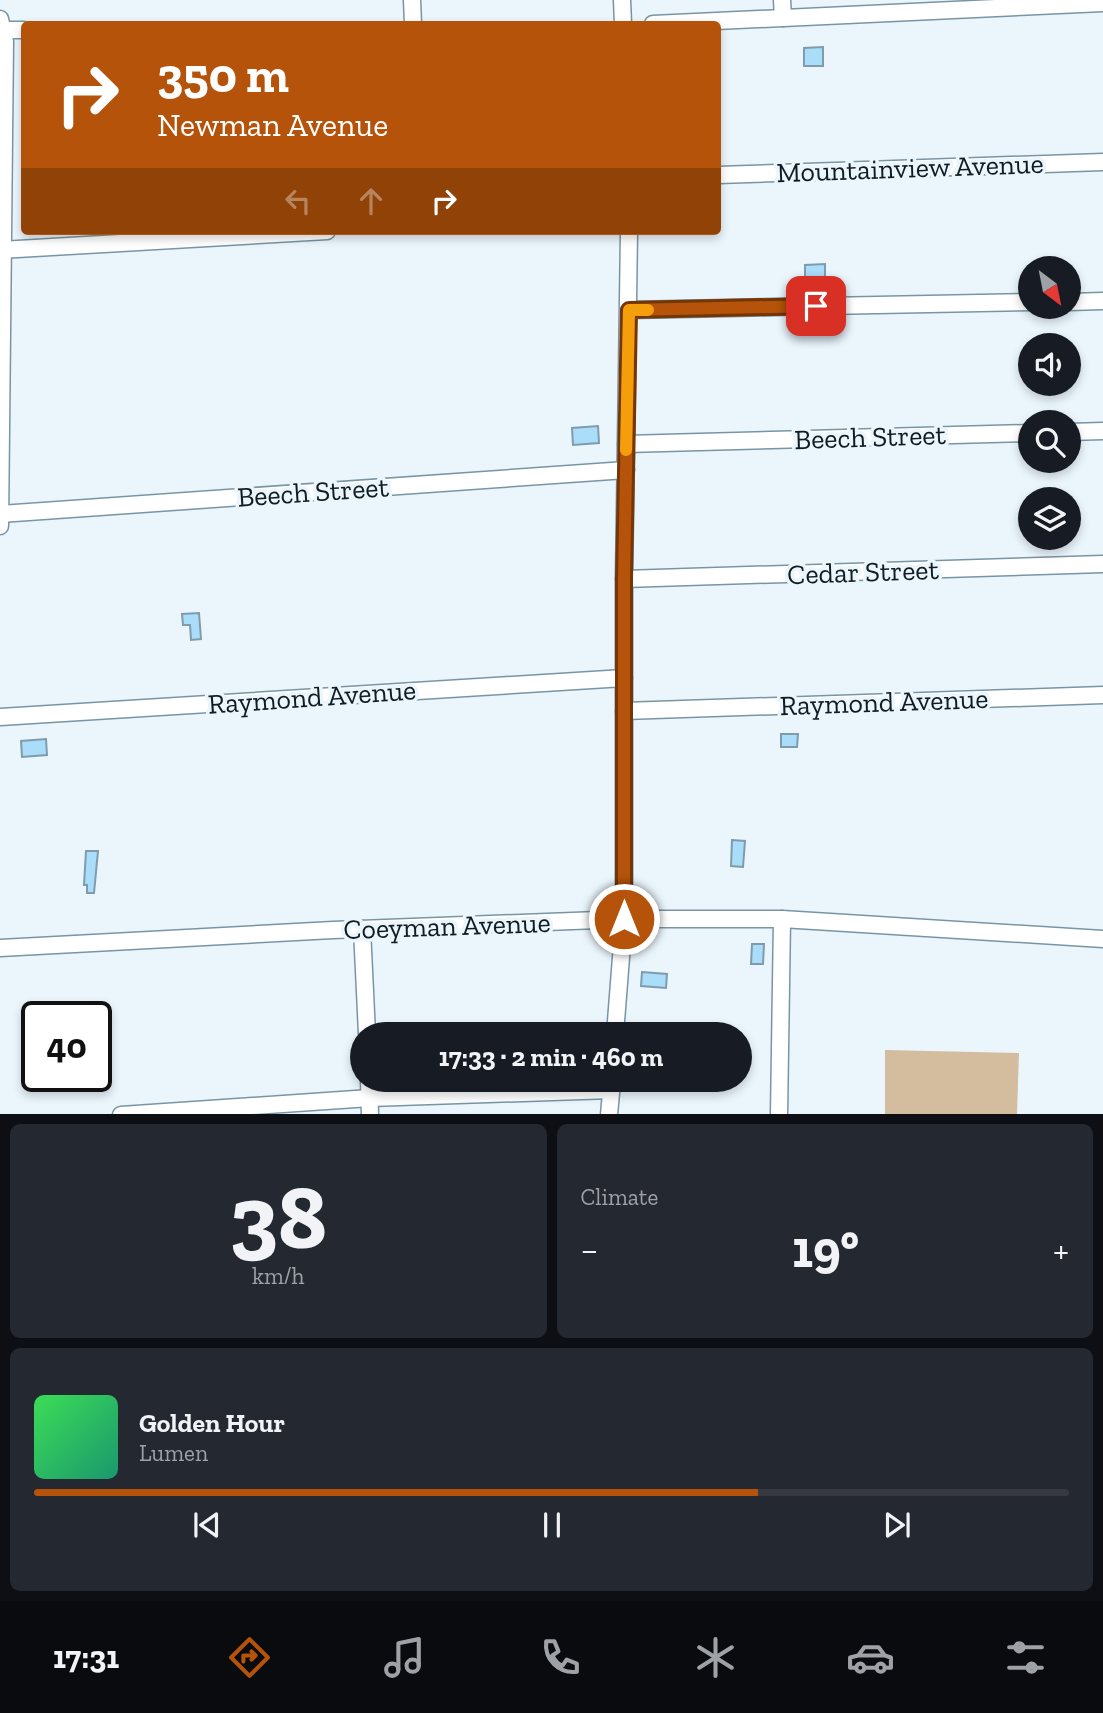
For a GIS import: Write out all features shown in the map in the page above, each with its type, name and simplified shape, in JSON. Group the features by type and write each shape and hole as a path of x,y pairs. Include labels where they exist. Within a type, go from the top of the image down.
{"street":[{"path":"412,0 413,21"},
{"path":"622,0 623,21"},
{"path":"782,0 783,18"},
{"path":"718,21 1103,3"},
{"path":"0,526 2,24 21,29"},
{"name":"Mountainview Avenue","path":"721,175 1103,162"},
{"path":"1,250 258,235"},
{"path":"616,1022 624,919 624,579 629,235"},
{"path":"1082,302 1103,301"},
{"path":"629,310 1018,302"},
{"path":"1081,432 1103,431"},
{"name":"Beech Street","path":"626,444 1018,433"},
{"name":"Beech Street","path":"1,514 626,470"},
{"name":"Cedar Street","path":"624,579 1103,565"},
{"name":"Raymond Avenue","path":"0,717 624,678"},
{"name":"Raymond Avenue","path":"624,711 1103,695"},
{"name":"Coeyman Avenue","path":"0,948 362,929 624,919 782,919 1103,939"},
{"path":"779,1114 782,919"},
{"path":"362,929 366,1022"},
{"path":"370,1092 370,1114"},
{"path":"144,1114 482,1092"},
{"path":"609,1114 611,1092"}],"shaded area":[{"path":"885,1050 1019,1053 1017,1114 885,1114"}],"building":[{"path":"823,47 823,66 804,66 804,48"},
{"path":"825,264 825,278 805,279 805,265"},
{"path":"598,426 599,443 573,445 572,428"},
{"path":"199,613 201,639 191,640 190,625 183,625 182,614"},
{"path":"781,734 798,734 797,747 781,747"},
{"path":"46,739 47,755 22,757 21,741"},
{"path":"732,840 745,841 743,867 731,866"},
{"path":"86,851 98,851 94,893 87,893 87,885 84,885"},
{"path":"752,944 764,944 763,964 751,964"},
{"path":"642,972 667,974 666,988 641,986"}],"slow traffic":[{"path":"626,450 629,310 648,310"}],"route":[{"path":"624,919 624,579 629,310 816,306"}]}
